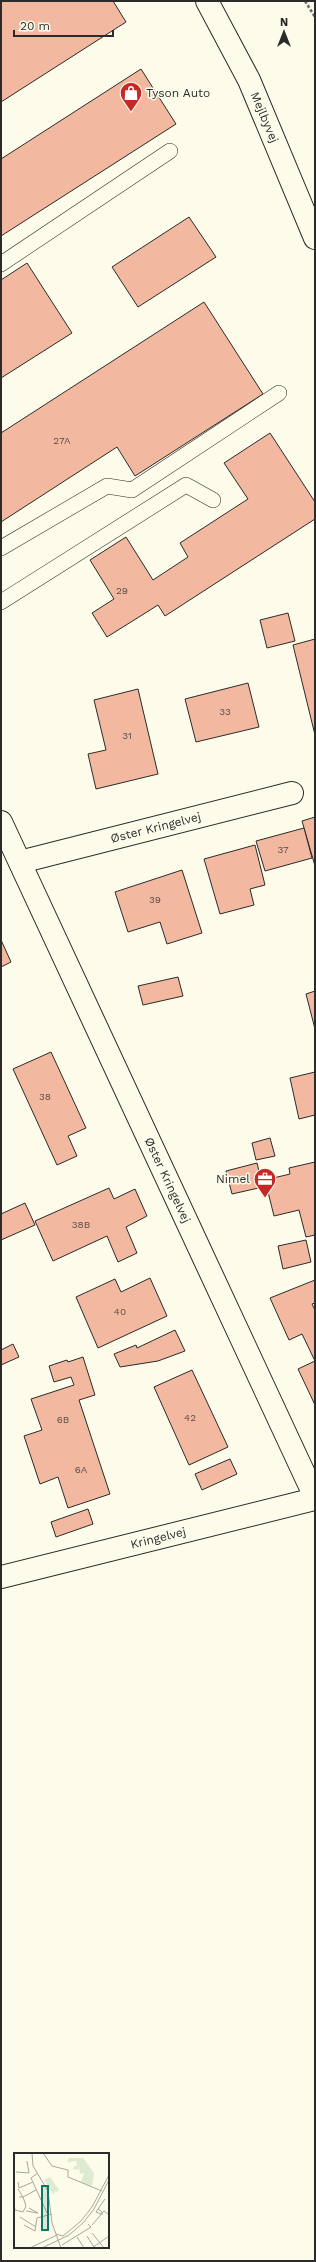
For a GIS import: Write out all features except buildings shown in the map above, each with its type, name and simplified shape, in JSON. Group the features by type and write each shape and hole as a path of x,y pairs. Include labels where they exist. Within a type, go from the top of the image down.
{"street":[{"name":"Mejlbyvej","path":"207,1 249,80 315,238"},
{"name":"Øster Kringelvej","path":"20,862 292,793"},
{"name":"Øster Kringelvej","path":"1,822 315,1498"},
{"name":"Kringelvej","path":"1,1577 315,1498"}],"lane":[{"path":"1,264 170,151"},
{"path":"1,548 107,486 132,490 279,393"},
{"path":"1,602 186,485 213,500"}],"path":[{"path":"305,1 315,17"}],"place":[{"name":"Tyson Auto","path":"131,112"},
{"name":"Nimel","path":"265,1198"}]}
